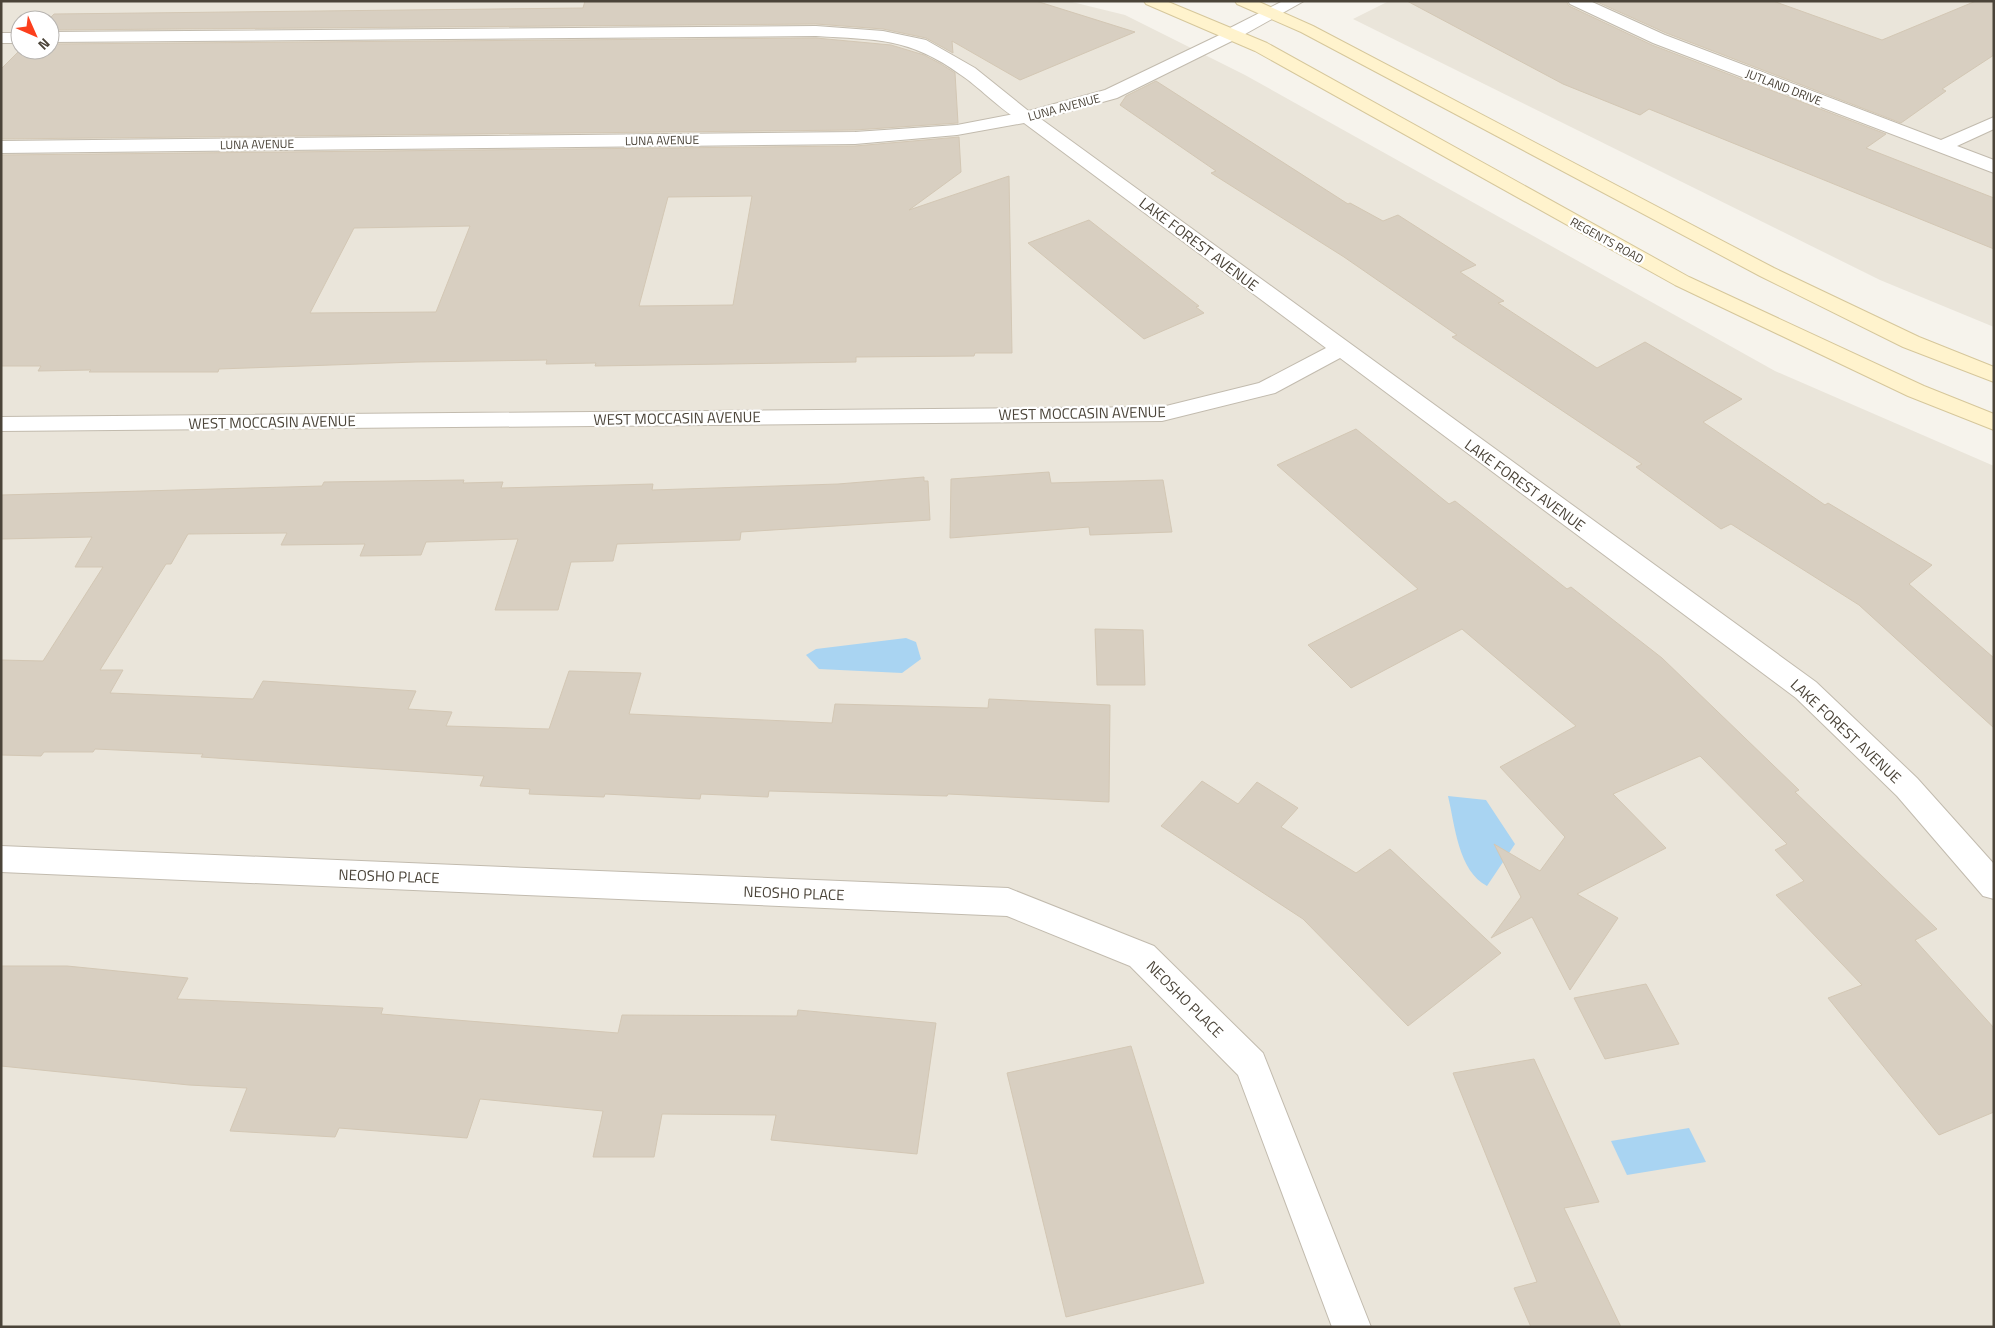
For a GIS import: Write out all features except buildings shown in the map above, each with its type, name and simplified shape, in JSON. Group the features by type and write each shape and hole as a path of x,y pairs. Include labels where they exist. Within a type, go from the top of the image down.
{"main road":[{"name":"REGENTS ROAD","path":"1152,1 1232,34 1441,146 1682,281 1916,391 1994,423"},
{"path":"1243,1 1274,13 1767,272 1911,342 1994,375"}],"street":[{"name":"LUNA AVENUE","path":"1,147 855,138 957,130 1027,117 1111,94 1296,1"},
{"name":"JUTLAND DRIVE","path":"1576,1 1659,39 1994,167"},
{"name":"LAKE FOREST AVENUE","path":"60,37 816,31 904,39 921,45 943,56 1027,117 1806,690 1907,787 1994,886"},
{"path":"1941,147 1994,122"},
{"name":"WEST MOCCASIN AVENUE","path":"1,424 1162,414 1266,388 1340,349"},
{"name":"NEOSHO PLACE","path":"1,859 1008,902 1142,956 1251,1065 1352,1327"}],"shaded area":[{"path":"1,1 1068,1 1125,15 1245,75 1775,371 1994,466 1994,1327 1,1327"},
{"path":"1389,1 1994,1 1994,327 1880,280 1353,19"}],"water":[{"path":"906,638 916,642 921,659 902,673 819,669 806,655 816,649"},
{"path":"1448,796 1486,800 1515,844 1487,886 1477,879 1464,859 1459,846"},
{"path":"1689,1128 1706,1162 1627,1175 1611,1141"}]}
